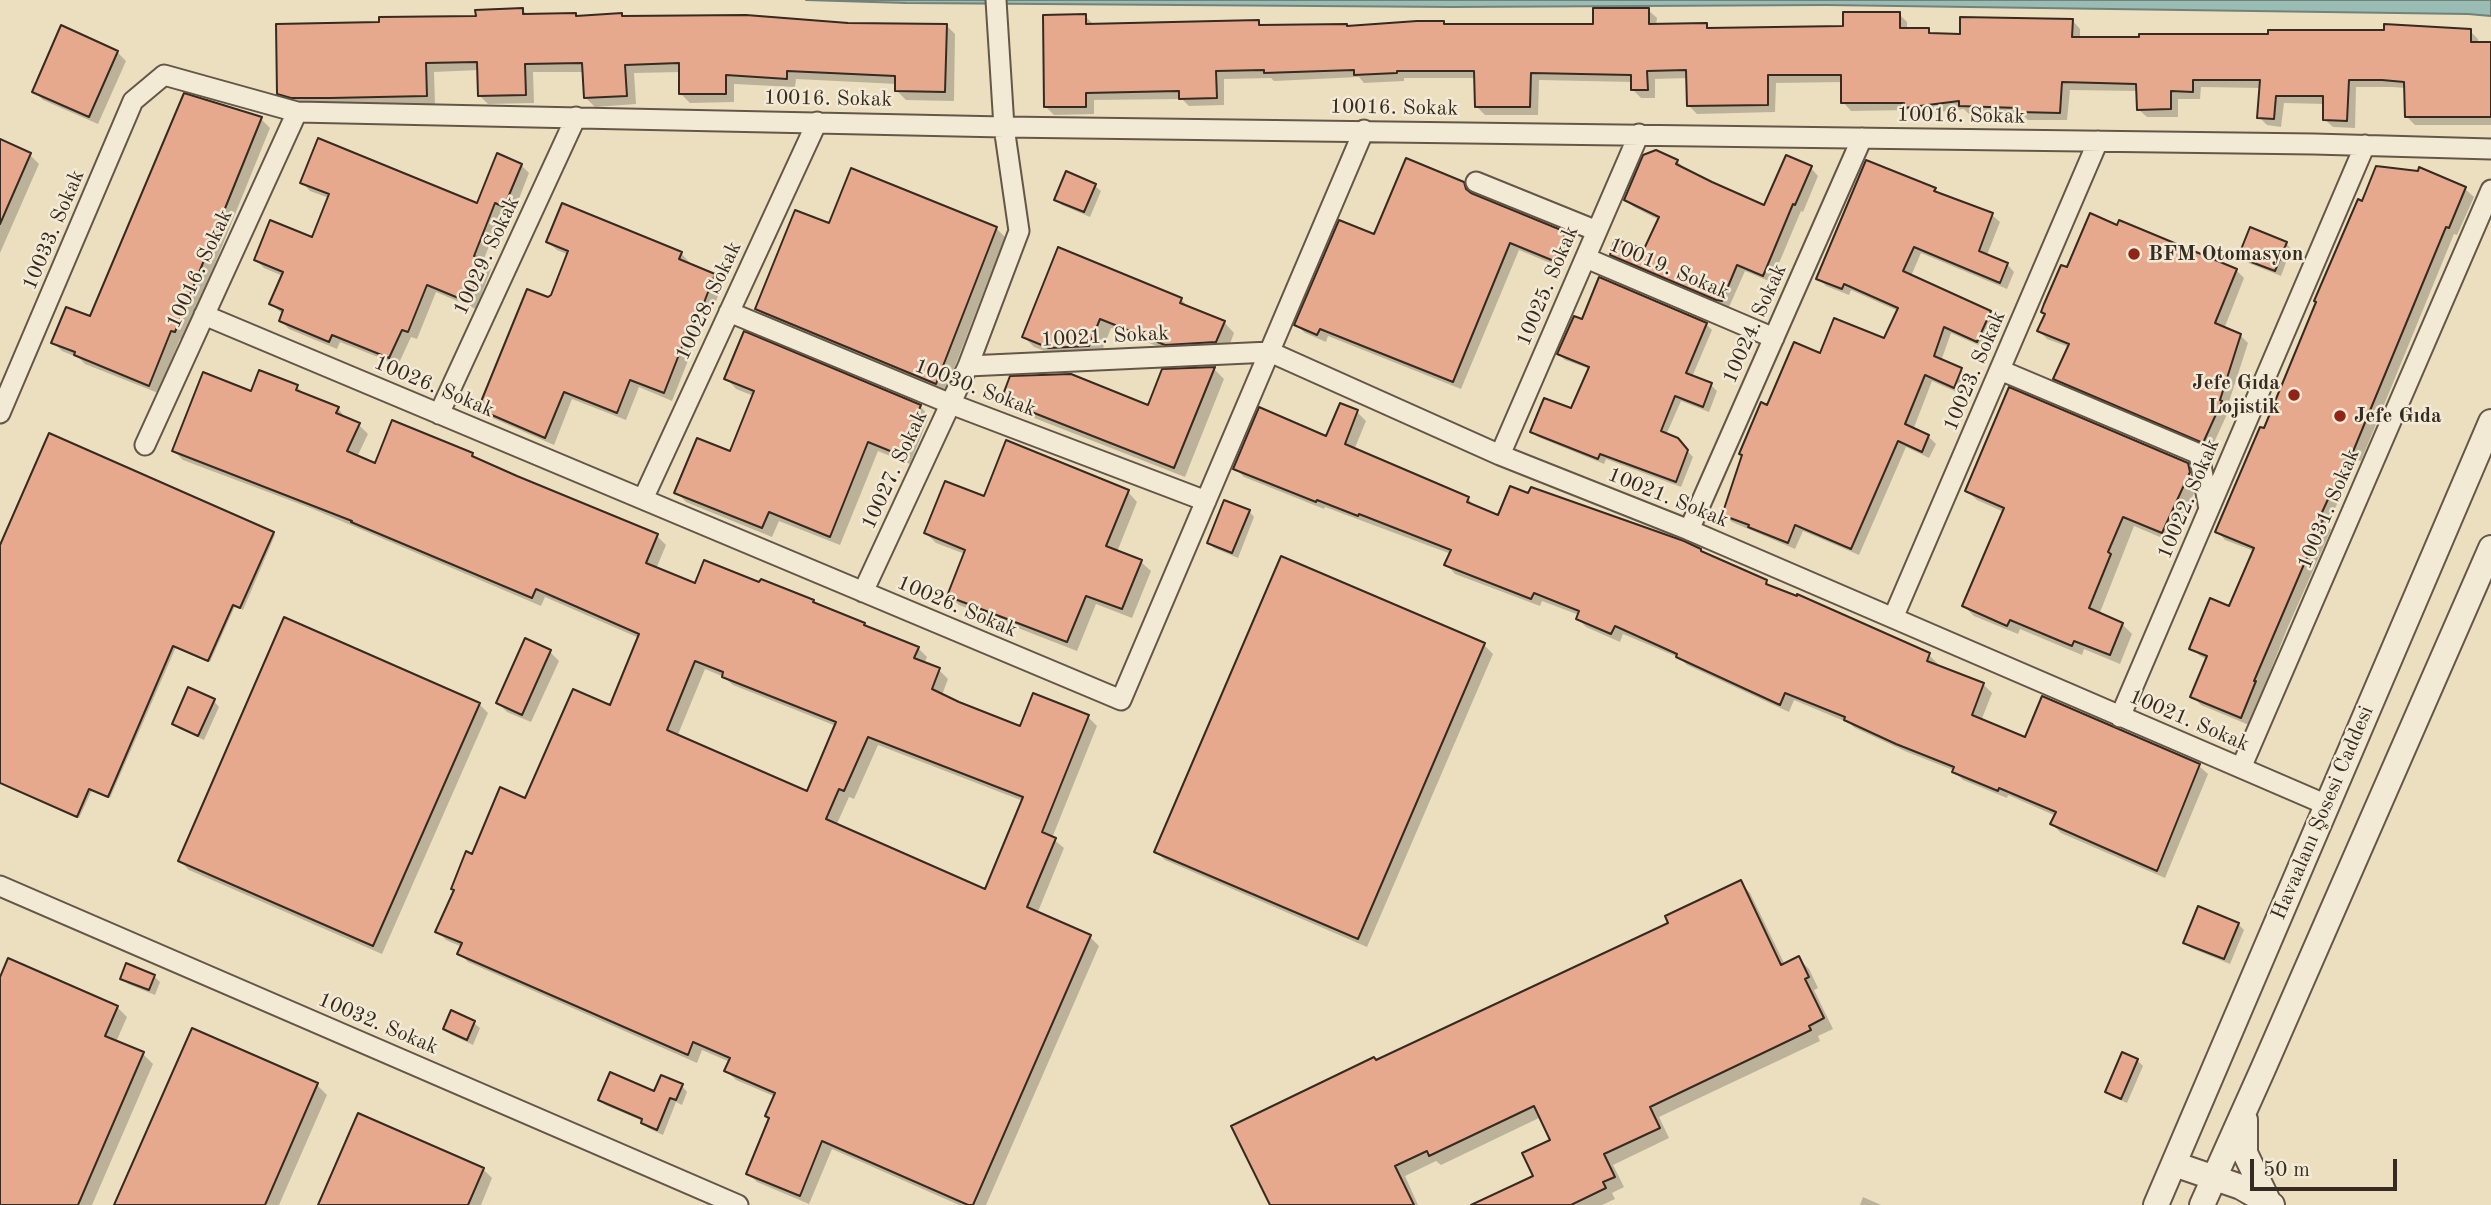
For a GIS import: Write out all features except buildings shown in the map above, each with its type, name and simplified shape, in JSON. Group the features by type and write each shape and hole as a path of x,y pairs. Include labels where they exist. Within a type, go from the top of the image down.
{"street":[{"name":"10027. Sokak","path":"863,592 968,366 1019,231 1004,127 996,8"},
{"name":"10016. Sokak","path":"164,75 297,112 1004,127 1639,134 2491,149"},
{"name":"10033. Sokak","path":"0,413 133,101 164,75"},
{"name":"10016. Sokak","path":"145,445 297,112"},
{"name":"10029. Sokak","path":"439,414 576,117"},
{"name":"10028. Sokak","path":"643,499 817,121"},
{"name":"10026. Sokak","path":"204,315 1121,700 1364,130"},
{"name":"10025. Sokak","path":"1500,455 1639,134"},
{"name":"10024. Sokak","path":"1689,530 1862,138"},
{"name":"10023. Sokak","path":"1893,618 2098,141"},
{"name":"10022. Sokak","path":"2120,717 2365,145"},
{"path":"1476,182 1597,231"},
{"name":"10031. Sokak","path":"2241,768 2491,190"},
{"name":"10019. Sokak","path":"1586,258 1773,338"},
{"name":"10030. Sokak","path":"729,312 951,404 1206,500"},
{"name":"10021. Sokak","path":"968,366 1270,352 1500,455 1689,530 2327,804"},
{"path":"2000,370 2199,454 2209,509"},
{"name":"Havaalanı Şosesi Caddesi","path":"2156,1205 2491,422"},
{"path":"2211,1196 2244,1112 2491,548"},
{"name":"10032. Sokak","path":"0,886 738,1205"},
{"path":"2244,1112 2245,1153 2270,1203"},
{"path":"2174,1164 2211,1196 2270,1203"}],"water":[{"path":"806,0 2491,0 2491,16 1826,5 1451,7"}],"place":[{"name":"BFM Otomasyon","path":"2134,254"},
{"name":"Jefe Gıda Lojistik","path":"2294,395"},
{"name":"Jefe Gıda","path":"2340,416"}]}
